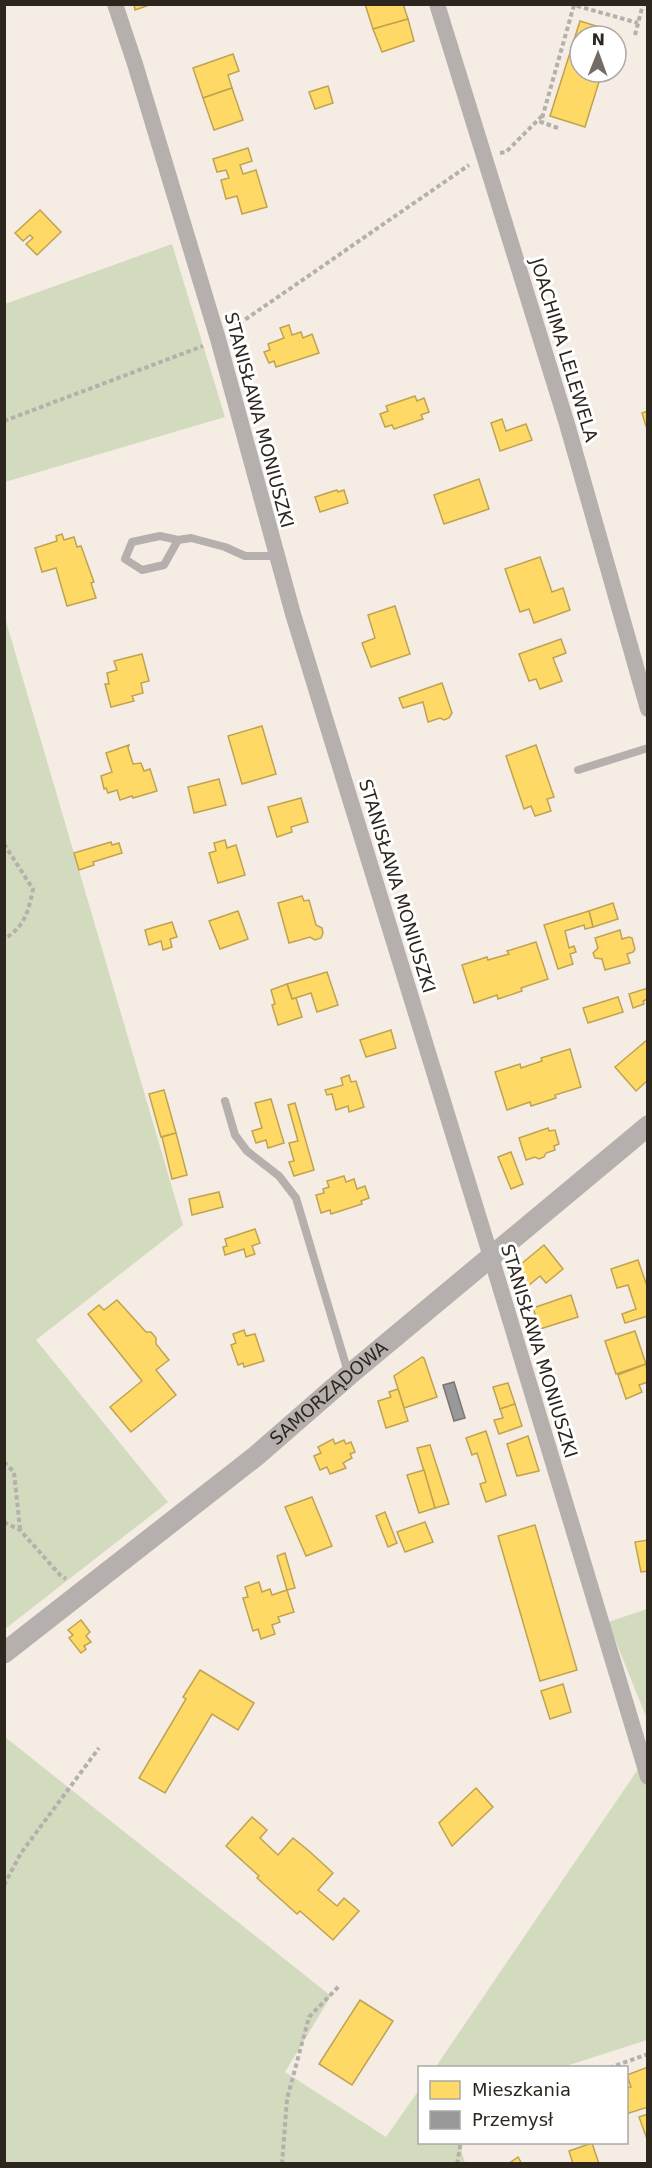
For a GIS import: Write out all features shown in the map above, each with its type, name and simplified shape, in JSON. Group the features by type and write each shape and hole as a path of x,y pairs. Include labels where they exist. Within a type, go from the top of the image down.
{"street":[{"name":"STANISŁAWA MONIUSZKI","path":"115,4 218,339 276,556 648,1777"},
{"name":"JOACHIMA LELEWELA","path":"437,4 567,424 648,710"},
{"name":"SAMORZĄDOWA","path":"4,1653 256,1456 349,1375 648,1126"}],"lane":[{"path":"178,540 164,565 142,570 125,559 132,542 160,536 178,540 191,538 225,547 245,556 276,556"},
{"path":"578,770 648,748"},
{"path":"225,1101 235,1135 247,1151 279,1176 296,1198 349,1375"}],"path":[{"path":"635,35 643,4"},
{"path":"558,128 541,122 574,5 638,23"},
{"path":"4,421 190,352 218,339 484,155 506,152 543,115"},
{"path":"4,844 33,889 29,912 14,934 4,939"},
{"path":"4,1462 14,1472 20,1530"},
{"path":"4,1522 20,1530 60,1575 84,1592"},
{"path":"4,1885 21,1853 99,1748"},
{"path":"282,2163 287,2099 309,2017 340,1984"},
{"path":"612,2066 648,2054"},
{"path":"457,2163 461,2144"}],"green space":[{"path":"172,244 225,417 5,482 5,304"},
{"path":"5,618 183,1225 36,1340 168,1502 5,1629"},
{"path":"647,1609 647,1719 608,1622"},
{"path":"5,1737 331,1996 285,2072 386,2137 418,2091 418,2144 459,2144 465,2163 5,2163"},
{"path":"647,1756 647,2040 566,2066 436,2066"}],"building: Mieszkania":[{"path":"134,4 152,4 135,10"},
{"path":"365,4 403,4 408,19 373,29"},
{"path":"408,19 414,41 382,52 373,29"},
{"path":"233,54 239,71 228,75 232,88 203,98 193,68"},
{"path":"568,59 568,84 598,84 585,127 550,116"},
{"path":"328,86 333,103 315,109 309,92"},
{"path":"232,88 243,120 214,130 203,98"},
{"path":"248,148 252,161 240,165 243,174 256,170 267,207 242,214 237,196 226,199 221,180 229,178 226,170 217,172 213,159"},
{"path":"40,210 61,232 37,255 26,244 33,238 30,235 23,241 15,233"},
{"path":"289,325 292,335 301,332 303,338 312,334 319,353 276,367 274,361 269,363 264,352 270,350 268,344 284,338 280,328"},
{"path":"415,396 417,401 424,398 429,412 421,415 423,419 394,429 392,425 385,427 380,414 388,411 386,406"},
{"path":"648,411 648,426 646,426 642,413"},
{"path":"502,419 506,431 526,424 532,440 500,451 491,423"},
{"path":"479,479 489,509 444,524 434,495"},
{"path":"337,490 338,492 344,490 348,503 320,512 315,497"},
{"path":"62,534 64,540 74,537 77,547 81,546 94,582 91,583 96,598 67,606 56,568 42,572 35,548 57,541 56,536"},
{"path":"540,557 552,592 563,588 570,610 534,623 529,609 520,612 505,569"},
{"path":"395,606 410,654 371,667 362,643 375,638 368,615"},
{"path":"561,639 566,653 553,658 562,681 540,689 536,679 529,681 519,654"},
{"path":"142,654 149,681 141,683 143,693 132,696 134,701 111,707 105,684 109,684 107,673 117,670 114,661"},
{"path":"442,683 452,713 449,718 428,722 423,702 403,708 399,698"},
{"path":"262,726 276,774 242,784 228,736"},
{"path":"129,745 133,764 141,763 144,771 150,769 157,791 120,800 117,790 108,793 106,788 104,789 101,776 112,772 106,753"},
{"path":"536,745 554,797 547,799 551,811 535,816 531,806 524,809 506,756"},
{"path":"219,779 226,805 194,813 188,787"},
{"path":"301,798 308,822 291,827 292,832 277,837 268,807"},
{"path":"225,840 227,848 236,845 245,875 218,883 209,853 216,851 214,843"},
{"path":"111,842 112,845 119,843 122,853 93,862 94,865 79,870 74,853"},
{"path":"302,896 304,901 309,900 316,925 322,928 323,933 321,938 315,940 310,937 289,943 278,903"},
{"path":"613,903 618,919 593,927 589,911"},
{"path":"238,911 248,939 220,949 209,921"},
{"path":"589,911 593,927 585,929 584,925 565,931 569,948 574,946 576,952 570,954 573,964 558,969 544,925"},
{"path":"172,922 177,937 170,939 172,947 163,950 161,941 149,945 145,930"},
{"path":"620,930 622,939 632,938 635,949 627,954 630,963 605,970 602,959 595,958 593,953 598,948 595,938"},
{"path":"536,942 548,979 498,999 497,995 474,1003 462,965 487,957 488,960 509,954 507,951"},
{"path":"327,972 338,1005 317,1012 311,993 292,999 287,984"},
{"path":"287,984 292,999 296,998 302,1017 278,1025 272,1005 275,1004 271,990"},
{"path":"648,988 648,999 643,1001 644,1004 633,1008 629,994"},
{"path":"618,997 623,1012 588,1023 583,1008"},
{"path":"391,1030 396,1048 366,1057 360,1040"},
{"path":"647,1040 648,1080 636,1091 615,1067"},
{"path":"570,1049 581,1087 531,1106 530,1102 507,1110 495,1072 520,1064 521,1068 542,1061 541,1058"},
{"path":"349,1075 351,1082 356,1081 364,1107 349,1112 348,1106 336,1110 332,1094 327,1095 325,1090 343,1085 341,1078"},
{"path":"164,1090 176,1133 161,1137 149,1094"},
{"path":"271,1099 284,1143 268,1148 266,1140 256,1143 252,1131 262,1128 255,1103"},
{"path":"295,1103 314,1170 294,1176 289,1162 294,1161 289,1143 298,1141 288,1105"},
{"path":"548,1128 549,1131 555,1130 559,1144 554,1146 555,1150 539,1159 535,1157 526,1160 519,1138"},
{"path":"176,1133 187,1175 172,1179 162,1137"},
{"path":"511,1152 523,1184 511,1189 498,1157"},
{"path":"344,1176 346,1182 354,1179 357,1189 365,1186 369,1198 361,1201 362,1204 331,1214 330,1210 321,1213 316,1195 324,1193 323,1189 329,1187 327,1181"},
{"path":"219,1192 223,1207 192,1215 189,1199"},
{"path":"255,1229 260,1243 252,1246 255,1254 246,1257 244,1249 225,1255 223,1247 227,1246 225,1239"},
{"path":"544,1245 563,1269 546,1283 540,1276 528,1286 515,1269"},
{"path":"638,1260 648,1289 648,1316 625,1323 622,1314 636,1309 628,1285 617,1288 611,1269"},
{"path":"571,1295 578,1317 540,1329 533,1308"},
{"path":"117,1300 146,1332 151,1332 156,1338 156,1344 169,1360 156,1370 176,1395 131,1432 110,1407 142,1381 88,1314 99,1305 104,1310"},
{"path":"244,1330 246,1336 255,1334 264,1361 244,1367 243,1363 238,1365 231,1345 236,1343 233,1334"},
{"path":"635,1331 646,1364 616,1374 605,1341"},
{"path":"422,1357 437,1397 404,1408 394,1376"},
{"path":"646,1364 648,1382 639,1385 642,1392 626,1399 618,1375"},
{"path":"508,1383 515,1404 500,1409 493,1387"},
{"path":"398,1389 408,1421 386,1428 378,1401 391,1397 389,1392"},
{"path":"515,1404 522,1426 499,1434 494,1420 503,1418 500,1409"},
{"path":"486,1431 506,1495 486,1502 480,1484 486,1482 477,1453 472,1455 466,1438"},
{"path":"528,1436 539,1471 517,1476 507,1444"},
{"path":"333,1439 335,1444 344,1440 346,1444 351,1442 355,1452 350,1454 352,1458 343,1463 346,1468 330,1474 327,1467 320,1470 314,1456 321,1453 318,1447"},
{"path":"430,1445 449,1504 435,1508 417,1448"},
{"path":"424,1470 435,1508 419,1513 407,1475"},
{"path":"312,1497 332,1546 306,1556 285,1507"},
{"path":"385,1512 397,1543 388,1547 376,1516"},
{"path":"425,1522 433,1542 405,1552 397,1532"},
{"path":"535,1525 577,1670 540,1681 498,1536"},
{"path":"648,1540 648,1571 641,1572 635,1542"},
{"path":"285,1553 295,1588 287,1590 277,1556"},
{"path":"259,1582 262,1592 270,1589 272,1595 287,1590 294,1612 278,1617 280,1622 272,1625 275,1634 261,1639 258,1629 253,1631 243,1598 248,1597 245,1587"},
{"path":"81,1620 90,1632 86,1636 91,1642 84,1646 86,1649 81,1653 69,1638 73,1635 68,1630"},
{"path":"200,1670 254,1703 238,1730 212,1714 165,1793 139,1778 186,1699 183,1697"},
{"path":"563,1684 571,1712 550,1719 541,1691"},
{"path":"476,1788 493,1807 452,1846 439,1823"},
{"path":"252,1817 267,1830 260,1838 278,1855 293,1838 309,1851 333,1873 318,1890 337,1906 344,1898 359,1911 333,1940 300,1911 297,1914 226,1846"},
{"path":"360,2000 393,2021 352,2085 319,2064"},
{"path":"648,2067 648,2107 628,2113 628,2088 631,2087 628,2075"},
{"path":"648,2114 648,2139 647,2139 639,2117"},
{"path":"592,2144 599,2164 573,2164 569,2151"},
{"path":"518,2157 522,2164 508,2164"}],"building: Przemysł":[{"path":"454,1382 465,1418 454,1421 443,1385"}]}
